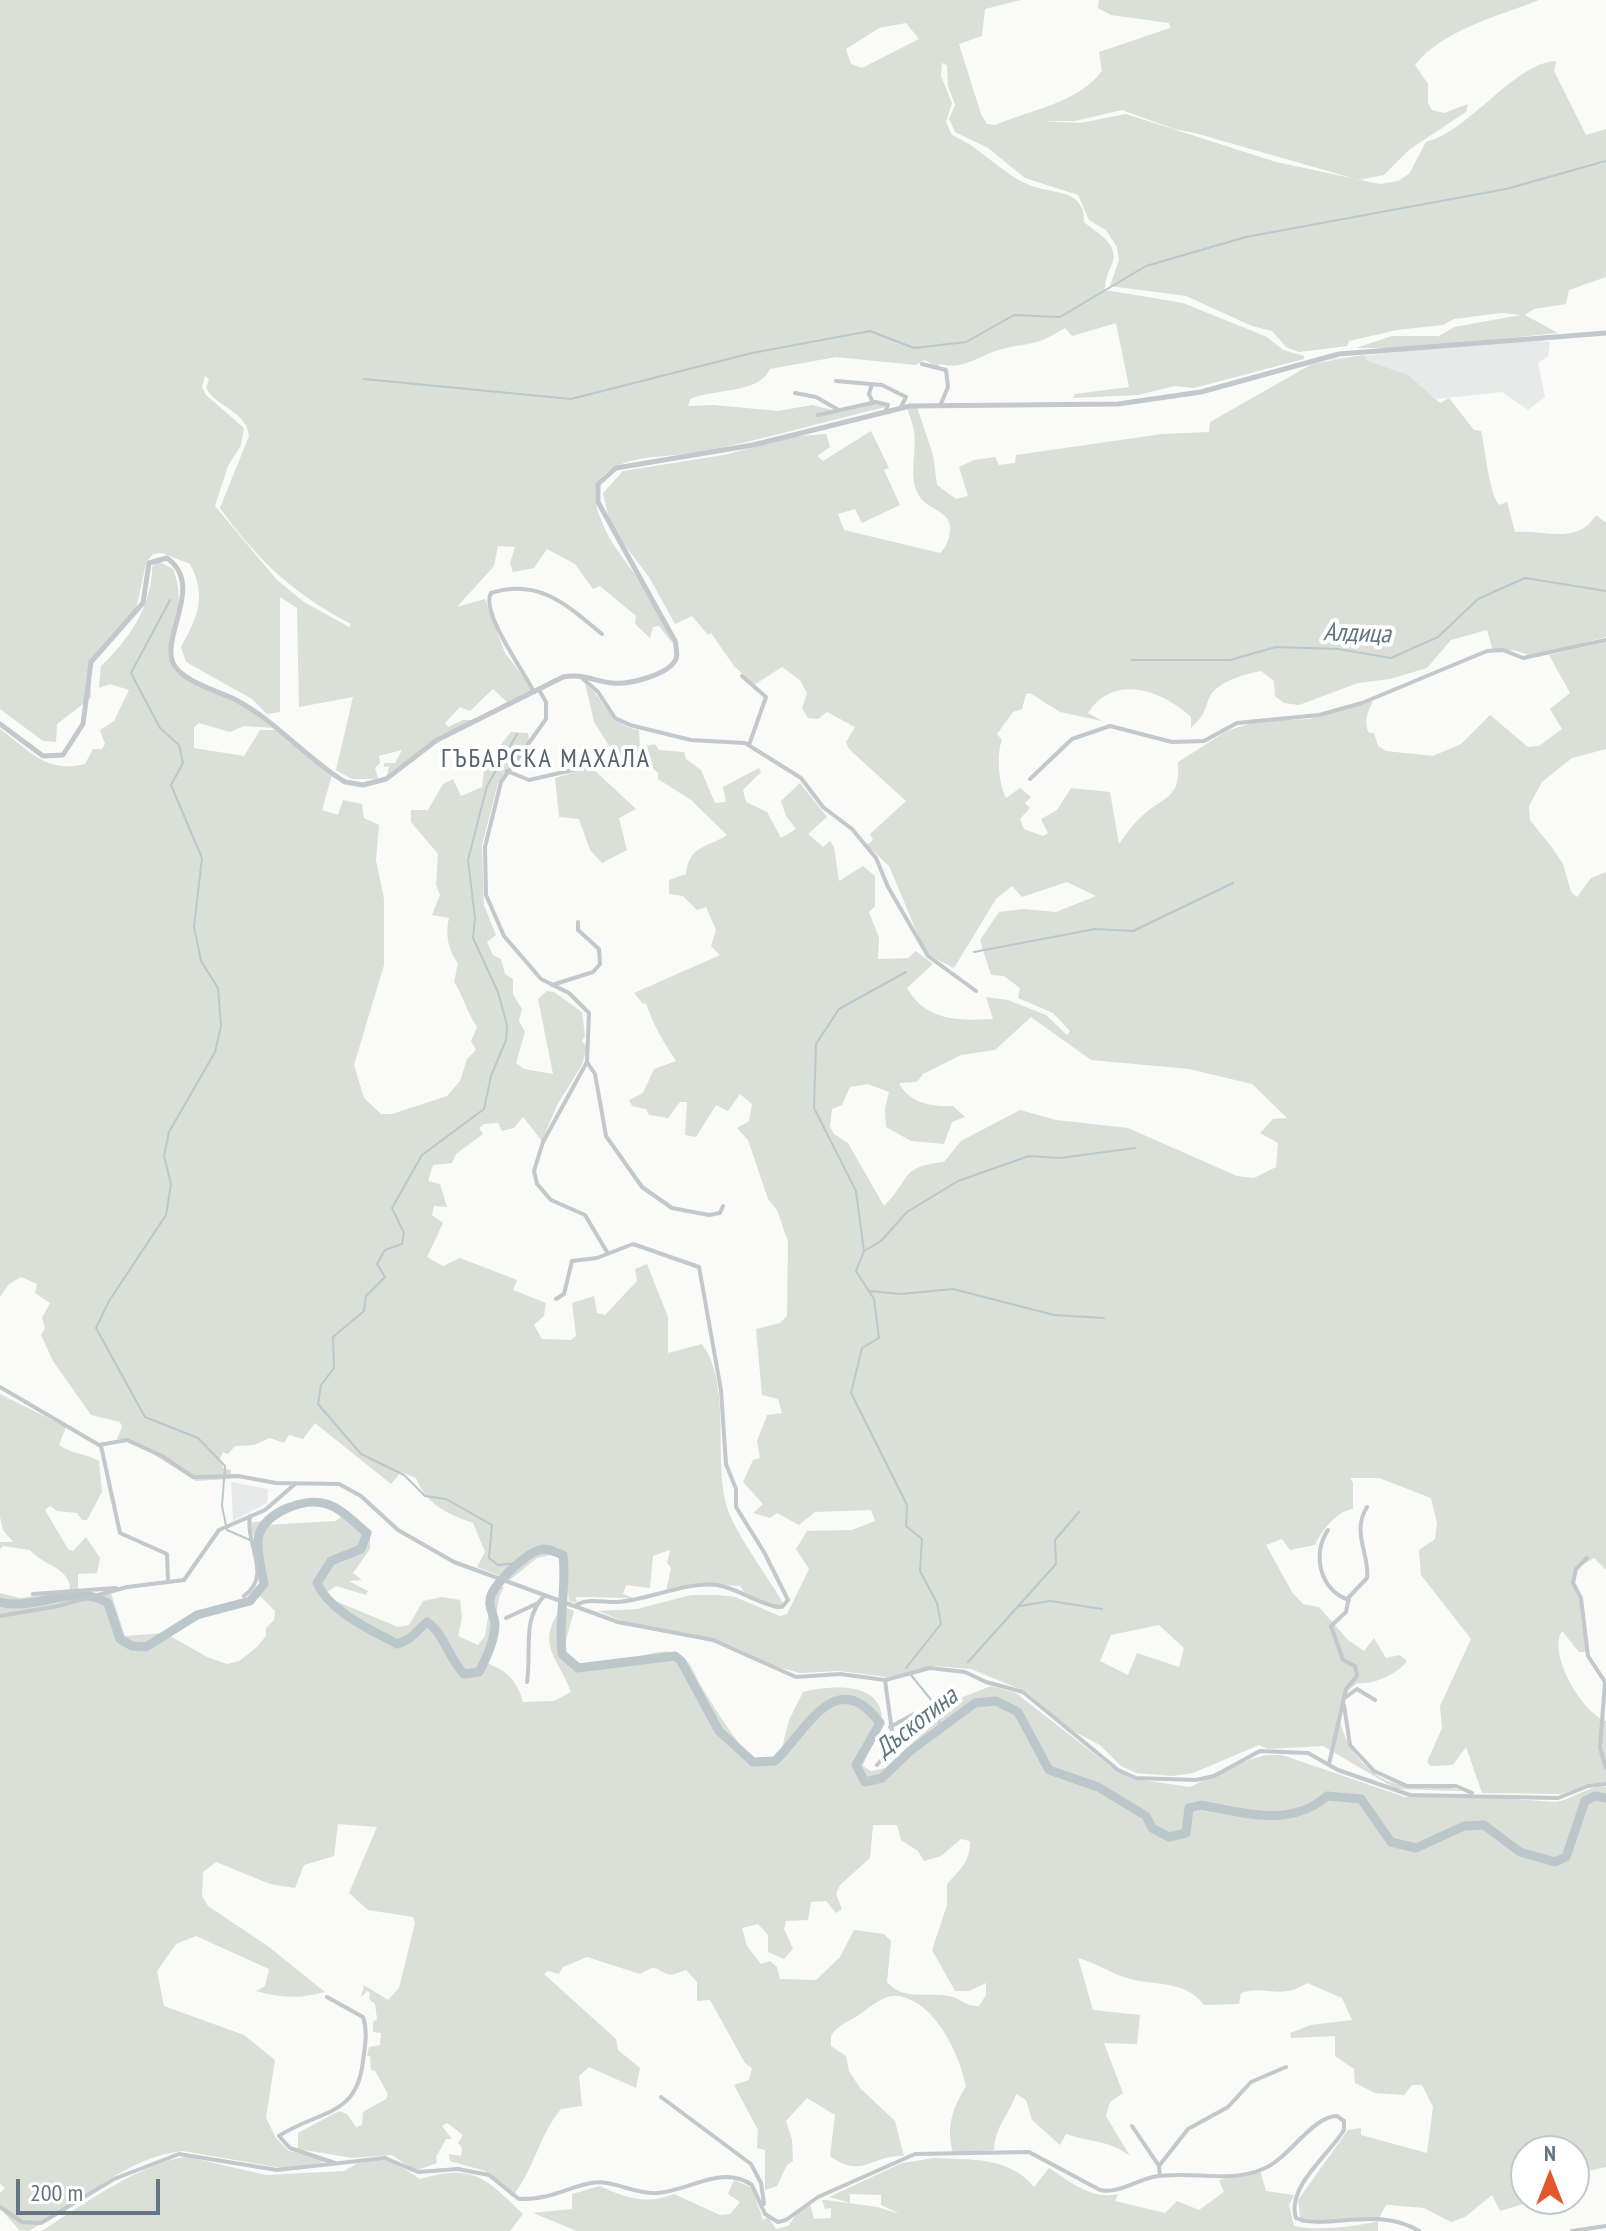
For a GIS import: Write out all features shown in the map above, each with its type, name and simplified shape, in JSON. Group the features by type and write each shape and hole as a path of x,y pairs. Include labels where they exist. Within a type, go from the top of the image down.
{"street":[{"path":"0,724 43,756 63,755 83,724 91,662 139,610 146,598 149,563 160,558 174,563 182,591 171,655 178,671 249,708 345,782 363,785 386,779 437,740 563,677 579,676 621,683 666,669 677,654 659,609 602,515 597,494 602,477 616,468 739,448 901,407 1118,404 1201,392 1339,354 1606,333"},
{"path":"922,364 946,372 947,392 940,406"},
{"path":"836,381 885,386 906,397 901,407"},
{"path":"872,384 869,394 873,403"},
{"path":"795,393 816,397 839,410"},
{"path":"818,415 873,403 886,403 886,410"},
{"path":"602,634 561,600 538,589 491,593 488,607 509,654 546,702 546,719 507,771 485,847 487,901 504,936 541,979 569,993 589,1013 587,1062 543,1142 536,1161 535,1179 551,1200 585,1215 607,1253"},
{"path":"1030,779 1072,739 1110,726 1162,740 1204,741 1237,723 1319,715 1362,703 1487,651 1503,650 1523,658 1606,640"},
{"path":"579,676 598,692 615,718 630,725 691,740 749,745 801,778 823,807 852,829 880,865 888,887 928,956 976,991"},
{"path":"742,676 766,697 749,745"},
{"path":"507,771 529,780 586,767"},
{"path":"552,985 593,972 600,964 599,949 578,930 578,922"},
{"path":"587,1062 595,1074 606,1136 647,1193 685,1212 714,1215 720,1213 723,1206"},
{"path":"556,1299 564,1294 572,1261 607,1253 625,1245 641,1245 697,1265 721,1390 726,1464 736,1489 736,1507 764,1552 788,1600 782,1607 773,1606 737,1590 711,1584 644,1600 584,1601 573,1605"},
{"path":"0,1387 101,1446 127,1440 162,1456 193,1477 238,1476 276,1483 332,1483 347,1488 398,1530 428,1549 618,1622 713,1640 796,1677 840,1674 885,1680 939,1668 965,1672 986,1682 1016,1688 1118,1770 1136,1778 1196,1780 1214,1776 1260,1751 1308,1753 1329,1765 1401,1793 1558,1798 1588,1786 1606,1784"},
{"path":"101,1446 120,1533 167,1554 168,1582"},
{"path":"33,1594 184,1580 219,1530 265,1510 276,1497 297,1482"},
{"path":"276,1483 276,1497"},
{"path":"1329,1765 1346,1689 1357,1678 1356,1668 1343,1660 1331,1626 1346,1612 1349,1600 1368,1576 1360,1549 1363,1514 1367,1507"},
{"path":"244,1596 253,1589 259,1574 248,1540 250,1516"},
{"path":"1328,1530 1318,1546 1319,1561 1331,1589 1349,1600"},
{"path":"1587,1558 1576,1569 1573,1583 1581,1598 1588,1656 1605,1681 1600,1748 1606,1768"},
{"path":"0,1616 58,1606 127,1587"},
{"path":"506,1618 536,1604 545,1595"},
{"path":"527,1682 528,1633 536,1604"},
{"path":"877,1765 894,1746 885,1680"},
{"path":"1344,1702 1357,1689 1375,1700"},
{"path":"1344,1702 1350,1745 1374,1771 1407,1786 1456,1786 1474,1794"},
{"path":"890,1727 914,1714"},
{"path":"327,1997 363,2017 366,2035 359,2085 339,2108 279,2136 290,2148 338,2164"},
{"path":"1159,2166 1188,2129 1228,2107 1251,2082 1286,2067"},
{"path":"661,2097 751,2164 761,2183 765,2214"},
{"path":"0,2207 22,2222 41,2223 114,2179 170,2155 194,2154 277,2170 385,2158 418,2172 458,2169 489,2175 519,2199 550,2198 594,2183 662,2193 719,2176 734,2177 752,2185 765,2214 772,2221 786,2220 809,2202 915,2154 1029,2152 1104,2191 1160,2176 1201,2178 1264,2169 1287,2154 1319,2122 1337,2116 1344,2121 1344,2130 1298,2193 1294,2207 1296,2218 1303,2223 1325,2225 1391,2219 1419,2231"},
{"path":"1132,2126 1159,2166 1160,2176"},
{"path":"1572,2231 1606,2226"}],"shaded area":[{"path":"0,0 1021,0 985,9 982,36 959,44 981,114 987,124 995,125 1080,91 1102,71 1099,52 1170,28 1169,23 1111,15 1098,8 1099,0 1539,0 1472,25 1426,53 1415,65 1428,84 1428,103 1432,110 1444,113 1468,104 1466,112 1410,149 1384,175 1360,180 1380,184 1398,181 1409,174 1426,142 1459,125 1524,73 1556,61 1554,71 1586,135 1606,129 1606,277 1569,290 1566,304 1534,309 1525,315 1558,333 1411,348 1356,348 1392,336 1439,336 1454,327 1521,315 1501,313 1454,319 1443,325 1397,330 1349,341 1347,346 1299,352 1286,347 1272,331 1252,326 1186,296 1110,286 1119,260 1117,247 1106,230 1089,220 1078,195 1025,178 988,148 955,132 949,119 955,105 948,86 947,65 942,63 941,76 952,103 946,122 952,135 1017,179 1070,196 1078,202 1084,222 1106,239 1113,250 1105,290 1183,303 1267,337 1283,350 1304,356 1304,359 1194,388 1175,386 1138,395 1073,398 1075,394 1129,387 1116,323 1072,336 1065,328 1042,340 997,350 958,365 940,364 937,367 925,360 915,365 836,357 770,369 757,383 747,387 690,399 688,406 714,405 778,411 812,405 836,411 874,404 890,406 719,448 630,461 605,473 596,490 600,517 616,549 659,609 672,643 659,626 653,627 650,638 635,624 636,616 600,586 593,589 575,564 547,549 534,568 513,572 510,563 515,547 498,546 494,566 457,607 485,599 505,653 534,690 508,703 493,689 470,711 460,707 445,723 448,727 463,720 476,720 439,736 387,775 389,766 384,767 384,763 395,763 402,750 379,756 380,763 375,768 378,778 352,779 336,770 353,697 299,707 297,608 280,597 280,712 267,714 252,699 186,662 181,647 196,616 198,586 190,564 162,553 153,554 146,563 136,610 90,667 91,698 57,724 56,742 43,741 0,709","holes":["906,23 919,39 862,68 851,64 846,49 879,28","1122,110 1174,129 1353,178 1276,162 1126,114 1080,123 1042,121 1075,121","205,376 209,379 206,388 211,395 243,420 249,436 220,508 278,575 312,601 351,624 349,627 304,602 277,580 215,506 228,466 241,445 244,428 206,395 202,387"]},
{"path":"1517,339 1550,342 1548,356 1538,363 1545,397 1528,410 1502,392 1436,399 1418,384 1338,367 1330,359"},
{"path":"1363,355 1368,361 1408,375 1440,403 1449,398 1474,430 1481,431 1492,490 1499,505 1507,502 1515,532 1570,533 1588,525 1596,515 1606,523 1606,637 1532,656 1513,650 1493,651 1487,630 1451,640 1427,668 1390,679 1358,683 1299,705 1284,703 1275,696 1274,681 1261,671 1255,672 1219,686 1210,696 1202,716 1191,728 1191,717 1153,693 1124,690 1111,693 1088,713 1102,721 1060,712 1030,693 1026,694 1022,709 1013,712 997,734 1002,740 1000,778 1006,798 1020,788 1031,797 1025,803 1030,808 1020,819 1024,829 1043,836 1048,833 1041,819 1057,810 1071,788 1110,792 1119,844 1137,821 1173,791 1177,784 1178,762 1227,731 1257,721 1309,719 1373,701 1367,717 1367,729 1369,733 1374,733 1378,746 1386,751 1433,756 1461,744 1490,715 1528,747 1539,746 1562,729 1550,709 1570,693 1549,655 1606,642 1606,749 1572,758 1542,782 1529,806 1530,820 1563,864 1571,892 1577,897 1591,878 1606,872 1606,1570 1594,1558 1577,1568 1572,1584 1580,1596 1586,1652 1579,1652 1562,1631 1559,1653 1569,1681 1578,1695 1587,1707 1606,1721 1606,1783 1594,1783 1561,1794 1482,1793 1466,1747 1453,1765 1431,1766 1427,1762 1442,1728 1440,1706 1471,1639 1421,1575 1419,1550 1435,1539 1437,1523 1431,1498 1379,1478 1350,1478 1353,1483 1353,1509 1341,1513 1331,1522 1315,1545 1290,1550 1282,1539 1266,1545 1292,1592 1303,1604 1319,1607 1348,1640 1364,1651 1374,1638 1386,1658 1400,1655 1407,1661 1378,1680 1358,1683 1346,1694 1341,1706 1341,1721 1345,1736 1363,1763 1375,1774 1397,1784 1462,1791 1396,1789 1323,1746 1268,1749 1259,1745 1193,1773 1173,1776 1136,1773 1121,1766 1100,1745 1071,1730 1027,1692 971,1669 936,1666 887,1677 839,1671 800,1673 756,1661 715,1639 628,1623 598,1611 637,1609 691,1595 719,1595 735,1597 780,1616 787,1614 809,1569 796,1549 807,1531 852,1530 875,1521 871,1510 815,1512 799,1525 777,1513 770,1518 753,1513 763,1504 743,1482 753,1460 760,1458 757,1441 767,1415 782,1413 778,1399 762,1395 756,1329 780,1323 787,1316 788,1242 777,1210 768,1199 748,1140 737,1128 749,1121 752,1104 740,1094 728,1111 716,1105 696,1137 685,1135 687,1102 680,1102 668,1118 649,1115 646,1109 632,1106 629,1100 643,1093 654,1069 676,1061 658,1032 646,1003 643,1004 634,993 720,955 711,946 716,930 706,907 697,910 683,896 669,894 669,880 686,874 691,858 700,848 727,835 691,800 658,779 658,773 648,764 615,755 594,722 585,683 614,717 639,730 640,747 655,744 659,750 684,752 686,759 701,770 715,803 726,802 723,787 759,768 761,772 743,790 746,802 767,812 781,838 796,829 786,816 781,801 800,783 827,817 808,834 823,847 830,841 834,847 839,881 863,866 875,876 875,906 869,912 879,938 878,959 908,958 916,951 933,964 907,988 933,1013 955,1019 993,1019 986,997 1008,1000 1046,1015 1067,1035 1070,1031 1053,1013 1018,998 1020,988 1004,976 991,975 980,940 999,912 1023,909 1056,912 1096,896 1067,882 1022,897 1012,886 996,899 954,968 926,954 889,866 867,845 873,840 870,834 906,801 849,749 846,742 855,727 827,712 818,719 808,718 802,708 807,693 800,680 782,667 754,685 734,666 711,633 708,635 692,616 675,624 649,577 611,527 603,493 623,471 724,455 797,436 826,434 830,447 817,456 823,461 871,431 889,468 884,470 900,505 862,523 855,509 838,514 844,530 940,553 948,540 950,525 945,516 917,492 914,431 907,407 917,407 933,455 937,485 956,499 968,496 959,467 974,460 995,457 999,465 1015,463 1016,455 1162,434 1209,432 1210,422 1312,364","holes":["1031,1017 1091,1060 1189,1069 1252,1084 1287,1118 1273,1119 1260,1133 1278,1143 1276,1167 1254,1178 1237,1176 1128,1128 1056,1120 1020,1110 961,1141 944,1162 912,1171 884,1206 848,1143 834,1134 830,1127 832,1109 842,1105 850,1087 868,1084 889,1092 885,1109 886,1127 911,1141 944,1144 952,1122 965,1117 953,1106 937,1106 915,1099 899,1083 917,1082 923,1074 961,1055 995,1050","1159,1625 1184,1648 1179,1667 1137,1653 1128,1675 1100,1661 1111,1635"]},
{"path":"158,561 173,569 177,580 178,614 172,660 182,675 243,705 274,728 244,726 230,732 199,723 194,727 194,748 244,756 260,730 276,730 332,775 322,810 338,815 343,800 362,804 364,818 379,825 376,860 384,899 384,965 354,1065 364,1098 381,1114 392,1114 447,1096 460,1081 467,1059 476,1050 471,1041 477,1027 454,982 458,963 448,942 449,918 432,915 440,895 436,885 438,854 411,822 411,810 428,810 443,784 453,779 461,796 482,787 485,764 511,732 528,733 529,740 498,783 482,845 484,905 496,935 487,942 493,955 501,959 505,974 513,979 513,994 522,1009 519,1021 525,1032 516,1063 524,1069 553,1074 538,999 547,991 554,992 582,1012 585,1036 582,1041 587,1047 582,1065 557,1105 542,1141 523,1117 514,1128 502,1131 498,1123 484,1124 479,1128 483,1134 456,1154 452,1163 433,1165 428,1181 440,1184 447,1207 434,1206 432,1215 443,1223 427,1257 443,1266 460,1258 517,1280 513,1290 546,1303 544,1316 534,1325 542,1339 571,1340 576,1336 572,1303 594,1296 597,1313 605,1315 637,1281 635,1269 647,1264 668,1317 668,1353 702,1344 711,1361 717,1380 721,1467 727,1507 744,1542 783,1603 778,1610 748,1597 740,1586 698,1584 666,1591 671,1568 667,1563 670,1550 653,1556 650,1588 626,1585 623,1594 633,1598 576,1597 577,1603 569,1601 565,1558 560,1553 537,1558 510,1580 477,1567 485,1552 473,1523 438,1507 425,1495 416,1478 401,1472 391,1484 315,1423 303,1439 289,1435 284,1443 270,1438 254,1445 235,1446 228,1454 223,1452 220,1458 223,1468 231,1470 230,1479 196,1481 131,1440 117,1439 122,1427 120,1422 91,1415 53,1361 41,1335 45,1328 42,1318 50,1303 35,1293 37,1284 21,1277 9,1284 0,1297 0,729 38,758 58,766 85,764 93,749 102,749 105,744 100,730 114,721 129,690 110,684 99,688 101,666 121,645 137,621 148,595 152,567"},
{"path":"591,767 636,809 619,818 627,850 602,863 590,850 579,819 559,817 555,778"},
{"path":"0,1394 66,1427 59,1445 99,1461 102,1492 87,1520 82,1520 77,1513 57,1511 50,1506 45,1510 68,1549 73,1551 86,1537 100,1558 97,1573 78,1574 78,1590 71,1592 76,1595 111,1593 125,1636 165,1633 207,1657 227,1664 239,1661 256,1648 266,1636 266,1628 274,1620 275,1611 259,1595 262,1587 261,1558 248,1523 263,1521 266,1525 336,1521 344,1514 350,1515 370,1533 370,1549 353,1573 362,1580 349,1581 368,1591 366,1595 336,1586 327,1592 333,1600 398,1627 409,1625 423,1601 442,1597 460,1600 462,1618 458,1636 478,1645 485,1636 493,1587 504,1587 498,1606 496,1635 489,1653 481,1661 508,1676 523,1702 554,1701 571,1692 549,1642 554,1620 563,1606 574,1611 563,1651 579,1663 595,1667 658,1652 672,1652 684,1658 738,1742 750,1755 768,1762 779,1760 789,1720 803,1692 839,1688 873,1697 882,1719 880,1731 863,1766 871,1771 885,1768 963,1697 991,1686 1016,1693 1111,1767 1135,1779 1190,1787 1240,1763 1265,1755 1282,1755 1405,1797 1472,1796 1555,1802 1593,1788 1606,1787 1606,2167 1590,2170 1590,2135 1510,2135 1510,2208 1500,2211 1492,2195 1465,2217 1451,2222 1424,2208 1386,2205 1379,2218 1301,2223 1298,2200 1348,2130 1361,2128 1361,2135 1427,2153 1433,2107 1422,2085 1412,2085 1404,2095 1375,2093 1355,2083 1354,2069 1335,2056 1335,2036 1291,2038 1290,2033 1311,2025 1352,2020 1342,1998 1307,1983 1289,1991 1241,1993 1239,2004 1204,2005 1196,1996 1177,1987 1124,1977 1078,1958 1093,2010 1140,2015 1137,2044 1104,2043 1123,2093 1110,2102 1106,2116 1130,2156 1106,2144 1066,2134 1060,2145 1032,2120 1026,2100 1016,2094 997,2133 994,2150 953,2153 950,2135 952,2118 966,2086 963,2073 952,2045 934,2018 911,2000 893,1996 878,2002 837,2029 831,2036 831,2046 846,2056 849,2071 860,2088 895,2121 904,2156 859,2166 841,2163 830,2156 835,2115 807,2098 786,2121 792,2140 793,2161 787,2165 777,2186 765,2190 765,2150 757,2148 758,2130 734,2085 749,2080 752,2068 745,2063 710,2000 697,2001 697,1982 686,1970 671,1975 654,1968 640,1974 587,1957 563,1967 559,1974 548,1971 544,1974 616,2039 618,2050 640,2068 636,2088 589,2067 579,2076 582,2106 561,2109 553,2119 526,2176 512,2197 485,2171 450,2161 449,2154 461,2156 462,2148 458,2143 463,2135 447,2123 442,2126 452,2139 446,2139 436,2157 437,2163 415,2171 392,2155 353,2158 298,2149 298,2133 339,2111 347,2114 356,2127 362,2125 363,2112 386,2099 388,2094 375,2071 371,2070 370,2056 367,2056 369,2047 380,2045 381,2033 373,2032 373,2022 377,2019 375,2004 369,1999 370,1993 367,1991 361,1997 364,1985 388,2000 399,1988 415,1923 413,1917 368,1910 349,1893 377,1827 338,1824 334,1856 304,1865 295,1888 270,1884 216,1862 203,1872 202,1896 208,1906 269,1947 325,1992 290,1997 256,1991 265,1986 269,1969 196,1936 176,1944 157,1971 164,2006 244,2035 275,2060 266,2118 276,2138 289,2151 334,2160 287,2169 183,2151 162,2155 122,2172 29,2231 19,2230 0,2208 0,2193 5,2188 0,2184 0,1593 20,1598 70,1591 66,1577 30,1550 3,1546 0,1549 0,1542 13,1542 3,1530 0,1517","holes":["873,1825 897,1825 901,1840 918,1851 924,1861 941,1856 961,1839 970,1841 967,1859 947,1884 947,1905 932,1950 955,1991 969,1991 986,1983 986,1995 979,2006 949,1996 908,1994 893,1988 887,1982 891,1941 884,1934 854,1930 840,1957 816,1980 780,1979 777,1967 770,1961 761,1964 747,1946 742,1928 758,1924 768,1935 768,1952 784,1959 793,1949 784,1929 786,1921 808,1920 811,1902 826,1901 836,1913 842,1909 836,1894 840,1885 870,1858"]},
{"path":"231,1482 268,1489 267,1503 233,1521"},
{"path":"188,2157 266,2175 344,2171 358,2163 392,2161 420,2179 454,2173 478,2177 523,2214 510,2231 42,2231 133,2175 171,2160"},
{"path":"934,2158 1001,2165 1024,2177 1034,2187 1049,2168 1090,2192 1118,2194 1115,2201 1165,2213 1177,2201 1199,2210 1224,2192 1219,2180 1260,2170 1266,2191 1294,2195 1289,2205 1294,2226 1336,2228 1378,2221 1378,2231 577,2231 533,2213 572,2209 572,2194 600,2186 636,2199 674,2194 720,2215 730,2214 740,2202 728,2194 734,2180 752,2188 763,2220 768,2217 776,2229 788,2226 801,2208 810,2204 814,2219 831,2218 831,2208 825,2209 822,2200 877,2207 900,2214 881,2205 881,2195 850,2194 850,2203 829,2197 902,2163"}],"waterway":[{"path":"364,379 571,399 752,353 870,331 914,348 966,342 1014,315 1060,317 1146,266 1246,237 1506,189 1606,161"},
{"name":"Алдица","path":"1132,660 1230,660 1276,647 1338,649 1391,658 1438,637 1478,599 1525,578 1606,591"},
{"path":"170,600 131,673 160,728 179,745 183,763 171,785 202,858 194,927 201,961 218,988 221,1026 215,1052 169,1132 164,1156 171,1184 166,1215 109,1301 96,1328 145,1417 198,1438 225,1466 222,1506 227,1530 259,1544"},
{"path":"517,734 487,786 468,860 475,918 473,938 498,992 507,1025 506,1040 491,1076 484,1109 422,1155 392,1208 404,1233 402,1244 385,1250 377,1264 385,1277 366,1296 364,1311 333,1337 334,1368 321,1385 318,1404 361,1454 404,1475 425,1496 446,1499 492,1525 489,1558 498,1565 520,1563"},
{"path":"974,952 1095,929 1133,931 1233,883"},
{"path":"906,972 839,1009 816,1044 814,1108 856,1191 864,1251 856,1271 874,1299 879,1338 862,1348 851,1393 907,1505 906,1526 922,1539 920,1571 937,1603 941,1624 906,1668"},
{"path":"866,1250 881,1241 907,1212 958,1181 1029,1156 1060,1158 1135,1148"},
{"path":"869,1291 901,1294 953,1289 1054,1315 1104,1318"},
{"name":"Дъскотина","path":"0,1602 27,1603 81,1595 95,1597 108,1603 120,1639 132,1646 146,1647 197,1615 250,1601 264,1584 258,1546 263,1527 269,1519 287,1508 318,1502 338,1509 367,1533 361,1549 331,1561 317,1583 331,1603 363,1626 397,1644 409,1639 427,1622 438,1633 464,1674 479,1672 495,1630 490,1605 492,1593 526,1557 539,1550 551,1550 563,1555 562,1654 578,1668 675,1656 681,1661 719,1731 753,1762 775,1761 823,1708 836,1701 850,1700 864,1706 880,1723 856,1765 865,1782 882,1778 910,1751 975,1703 996,1701 1018,1712 1049,1770 1098,1787 1146,1816 1152,1828 1169,1837 1186,1833 1189,1808 1201,1805 1266,1816 1282,1815 1313,1806 1327,1796 1361,1799 1391,1842 1416,1848 1464,1826 1484,1825 1520,1852 1555,1862 1566,1857 1585,1801 1595,1796 1606,1798"},
{"path":"968,1662 1056,1564 1055,1540 1079,1512"},
{"path":"1020,1606 1050,1601 1102,1609"},
{"path":"911,1675 932,1701 941,1727"}],"district":[{"name":"ГЪБАРСКА МАХАЛА","path":"546,760"}]}
